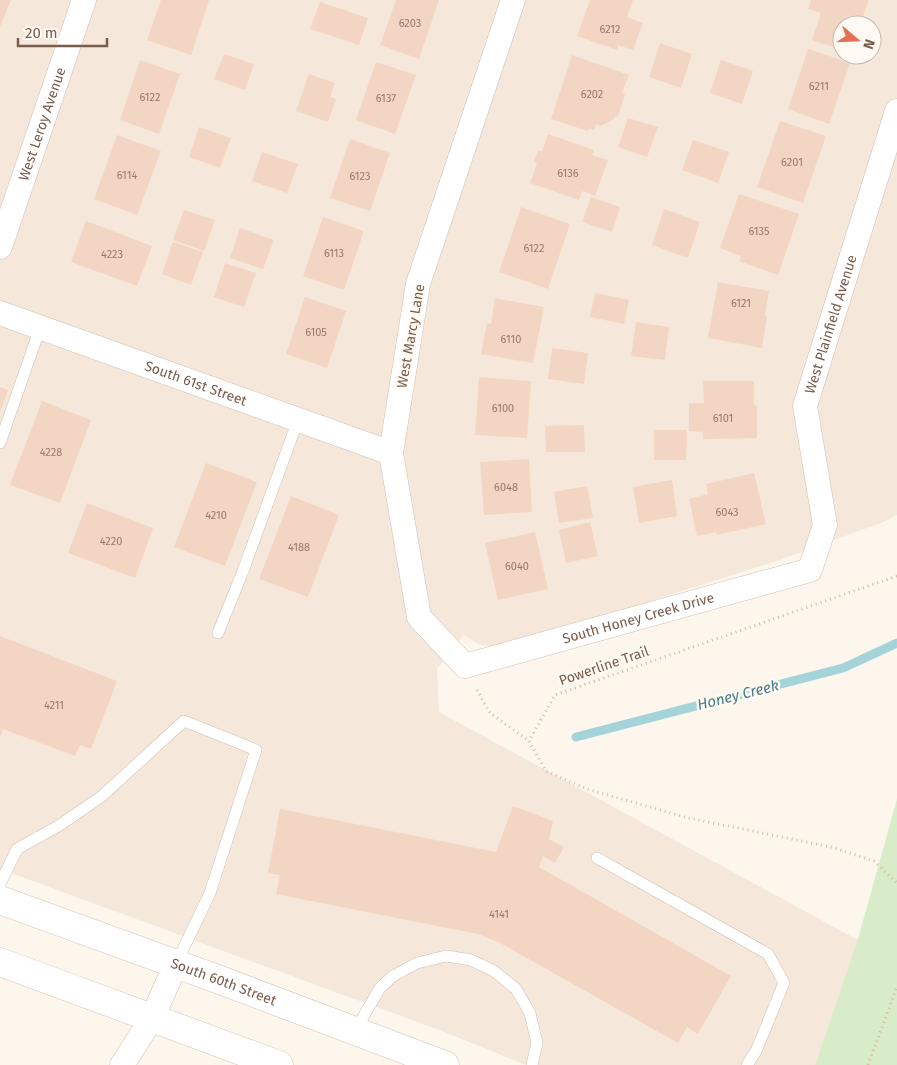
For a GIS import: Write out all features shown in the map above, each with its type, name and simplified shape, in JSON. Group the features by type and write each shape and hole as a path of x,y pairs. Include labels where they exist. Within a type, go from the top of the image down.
{"main road":[{"name":"South 60th Street","path":"0,900 445,1065"},
{"path":"0,962 278,1065"}],"street":[{"name":"West Leroy Avenue","path":"0,247 84,0"},
{"name":"West Marcy Lane","path":"465,666 419,617 391,453 418,284 513,0"},
{"name":"West Plainfield Avenue","path":"810,570 825,525 805,406 897,111"},
{"name":"South 61st Street","path":"0,313 391,453"},
{"name":"South Honey Creek Drive","path":"465,666 810,570"},
{"path":"122,1065 152,1018 176,964"}],"lane":[{"path":"0,442 40,328"},
{"path":"218,633 243,571 298,420"},
{"path":"0,884 17,849 60,825 102,796 184,721 256,750 210,893 176,964"},
{"path":"597,858 768,954 784,984 756,1050 747,1065"},
{"path":"355,1031 380,988 393,976 417,963 446,956 470,960 494,971 516,989 530,1013 537,1043 532,1065"}],"path":[{"name":"Powerline Trail","path":"529,741 554,695 897,576"},
{"path":"465,666 490,713 529,741 546,771 587,789 688,818 831,847 874,861 897,883"},
{"path":"868,1065 897,988"}],"shaded area":[{"path":"0,0 897,0 897,515 886,521 777,561 524,641 491,647 478,644 464,635 437,669 439,712 858,940 815,1065 526,1065 439,1030 0,869"}],"green space":[{"path":"897,799 897,1065 815,1065 858,939"}],"building":[{"path":"0,0 11,0 0,27"},
{"path":"161,0 209,0 191,55 147,40"},
{"path":"396,0 439,0 419,59 380,45"},
{"path":"590,0 633,0 627,17 643,23 633,50 618,45 617,50 577,36"},
{"path":"811,0 869,0 864,15 832,15 832,47 812,40 821,13 808,9"},
{"path":"320,2 368,18 359,45 310,29"},
{"path":"660,43 692,54 681,88 649,77"},
{"path":"808,49 832,57 832,65 849,65 829,124 788,109"},
{"path":"224,54 254,64 245,90 214,79"},
{"path":"572,55 629,75 622,93 625,94 618,117 615,116 614,119 601,126 596,124 594,130 589,129 588,131 551,119"},
{"path":"140,60 180,74 159,134 120,120"},
{"path":"721,60 753,71 742,104 710,93"},
{"path":"376,62 416,75 395,134 356,120"},
{"path":"309,74 335,83 330,97 336,99 328,122 296,111"},
{"path":"628,118 658,127 647,157 618,147"},
{"path":"780,121 826,136 803,203 757,187"},
{"path":"199,127 231,138 220,168 189,157"},
{"path":"548,134 594,150 592,155 608,160 595,196 582,191 579,200 530,183 537,163 534,162 538,150 542,152"},
{"path":"117,135 161,151 137,215 94,199"},
{"path":"350,139 390,153 370,211 330,198"},
{"path":"693,140 729,152 718,183 682,170"},
{"path":"262,152 298,164 287,193 252,181"},
{"path":"739,194 799,214 778,275 739,261 741,256 720,248"},
{"path":"591,197 620,207 612,232 582,222"},
{"path":"521,207 570,224 548,289 499,272"},
{"path":"664,209 700,222 688,258 652,245"},
{"path":"184,210 215,220 204,251 173,240"},
{"path":"323,217 364,231 344,290 303,276"},
{"path":"86,221 152,246 137,286 71,262"},
{"path":"240,228 274,240 263,269 230,258"},
{"path":"173,242 203,252 191,285 162,274"},
{"path":"225,263 256,273 244,307 214,297"},
{"path":"718,282 769,291 762,348 708,338"},
{"path":"595,293 629,300 624,324 590,317"},
{"path":"305,297 346,311 327,368 286,354"},
{"path":"495,298 544,307 533,363 481,354 487,323 491,324"},
{"path":"636,322 669,327 665,360 631,356"},
{"path":"552,348 588,353 584,384 548,379"},
{"path":"479,377 531,381 527,438 475,435"},
{"path":"703,381 754,381 754,406 757,405 757,438 703,439 703,432 689,431 689,403 704,403"},
{"path":"0,387 8,390 0,412"},
{"path":"42,401 91,420 60,503 10,485"},
{"path":"584,425 585,452 546,452 545,426"},
{"path":"654,430 687,430 686,460 654,460"},
{"path":"529,459 532,512 484,515 480,462"},
{"path":"206,463 257,482 225,566 174,547"},
{"path":"754,473 766,524 717,535 716,532 697,536 689,499 708,494 706,484"},
{"path":"672,480 677,516 639,523 633,487"},
{"path":"587,486 593,518 559,523 554,492"},
{"path":"291,496 339,515 308,597 259,579"},
{"path":"87,503 153,528 135,578 68,553"},
{"path":"590,522 598,556 566,563 559,530"},
{"path":"535,532 548,589 498,600 485,543"},
{"path":"0,636 117,681 91,749 80,745 75,756 3,729 0,737"},
{"path":"513,806 553,821 549,839 564,847 555,863 543,856 539,867 731,976 698,1034 687,1027 678,1043 500,943 478,934 276,894 280,875 268,873 280,809 496,852"}],"waterway":[{"name":"Honey Creek","path":"576,737 843,668 897,643"}]}
